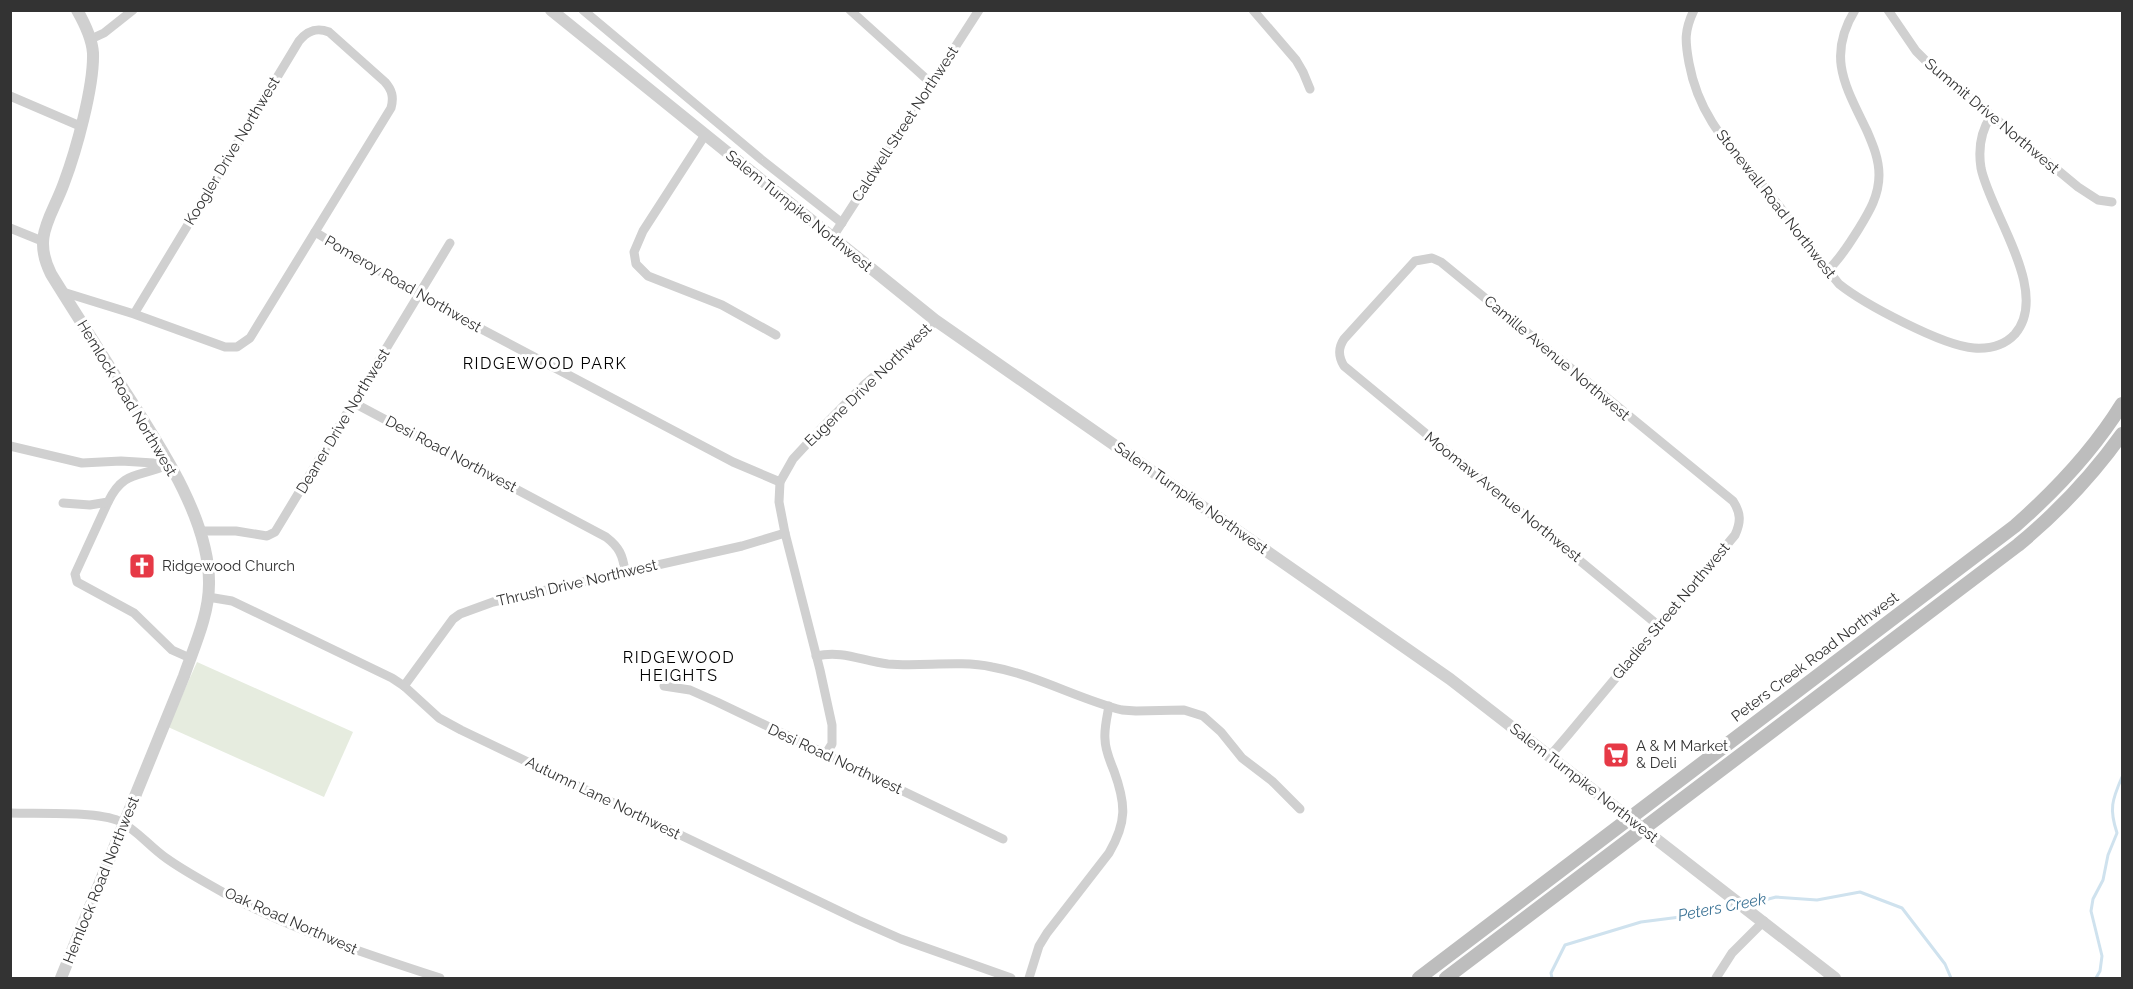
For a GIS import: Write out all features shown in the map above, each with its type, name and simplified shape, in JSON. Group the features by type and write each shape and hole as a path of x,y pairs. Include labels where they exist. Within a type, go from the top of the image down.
{"main road":[{"name":"Peters Creek Road Northwest","path":"1419,978 2015,526 2068,476 2093,447 2122,404"},
{"path":"1446,978 2035,531 2081,486 2122,434"}],"street":[{"path":"10,228 42,241 71,164 89,88 93,53 91,39 77,10"},
{"path":"91,39 104,33 133,10"},
{"name":"Salem Turnpike Northwest","path":"551,10 935,320 1450,679 1629,819 1762,919 1835,978"},
{"path":"583,10 762,160 842,223"},
{"path":"850,10 932,84"},
{"name":"Caldwell Street Northwest","path":"832,238 979,10"},
{"path":"1253,10 1296,60 1310,89"},
{"name":"Stonewall Road Northwest","path":"1694,10 1685,33 1691,76 1703,109 1718,132 1828,270 1848,292 1882,311 1966,348 1991,348 2014,336 2025,317 2028,300 2024,279 1982,171 1980,142 1982,132 1991,116"},
{"path":"1828,270 1842,254 1869,212 1874,201 1879,176 1876,152 1841,71 1840,45 1843,32 1855,10"},
{"name":"Summit Drive Northwest","path":"1888,10 1916,51 1926,61 2090,197 2112,202"},
{"name":"Koogler Drive Northwest","path":"134,314 304,34 323,30 329,32 386,82 391,88 393,101 391,108 315,232"},
{"path":"10,96 80,126"},
{"path":"705,135 639,238 634,252 636,264 640,270 652,278 697,293 776,335"},
{"name":"Pomeroy Road Northwest","path":"63,292 134,314 225,347 237,347 250,338 315,232 444,309 724,457 780,482"},
{"name":"Hemlock Road Northwest","path":"42,241 45,262 170,464 199,531 209,572 208,597 190,658 61,978"},
{"name":"Deaner Drive Northwest","path":"199,531 236,531 267,536 275,532 450,243"},
{"name":"Camille Avenue Northwest","path":"1347,369 1339,354 1341,343 1364,315 1416,261 1424,258 1439,261 1479,292 1636,423"},
{"name":"Eugene Drive Northwest","path":"780,482 793,459 812,439 864,385 924,334 935,320"},
{"name":"Moomaw Avenue Northwest","path":"1347,369 1659,626"},
{"name":"Desi Road Northwest","path":"354,403 606,537 619,549 625,572"},
{"name":"Gladies Street Northwest","path":"1550,756 1735,535 1741,518 1733,501 1636,423"},
{"path":"10,446 82,463 170,464"},
{"path":"170,464 123,481 117,486 75,574 77,582 134,613 172,650 190,658"},
{"path":"780,482 778,502 833,736 832,744 825,755"},
{"path":"63,503 90,505 108,502"},
{"name":"Thrush Drive Northwest","path":"404,686 423,662 445,627 460,614 493,602 742,546 785,533"},
{"name":"Autumn Lane Northwest","path":"208,597 232,601 364,663 404,686 430,711 461,730 858,920 901,939 1011,978"},
{"path":"816,656 838,653 874,662 909,666 976,664 996,667 1108,706 1136,711 1184,710 1203,716 1212,723 1242,758 1272,781 1300,809"},
{"name":"Desi Road Northwest","path":"664,686 690,690 1004,839"},
{"path":"1029,978 1047,933 1109,853 1122,822 1124,811 1120,789 1105,739 1108,706"},
{"path":"10,813 106,817 123,824"},
{"name":"Oak Road Northwest","path":"123,824 166,858 253,908 349,948 440,978"},
{"path":"1716,978 1732,953 1762,919"}],"shaded area":[{"path":"197,662 353,732 324,797 168,727"}],"waterway":[{"name":"Peters Creek","path":"2096,978 2100,971 2102,956 2091,911 2093,899 2103,880 2108,855 2117,833 2113,805 2122,777"},
{"name":"Peters Creek","path":"1746,905 1776,897 1817,900 1860,892 1902,908 1945,964 1951,978"},
{"name":"Peters Creek","path":"1552,978 1551,973 1565,945 1641,922 1688,916 1715,907 1737,906"}],"place":[{"name":"Ridgewood Church","path":"142,566"},
{"name":"A & M Market & Deli","path":"1616,755"}],"district":[{"name":"RIDGEWOOD PARK","path":"545,363"},
{"name":"RIDGEWOOD HEIGHTS","path":"679,666"}]}
